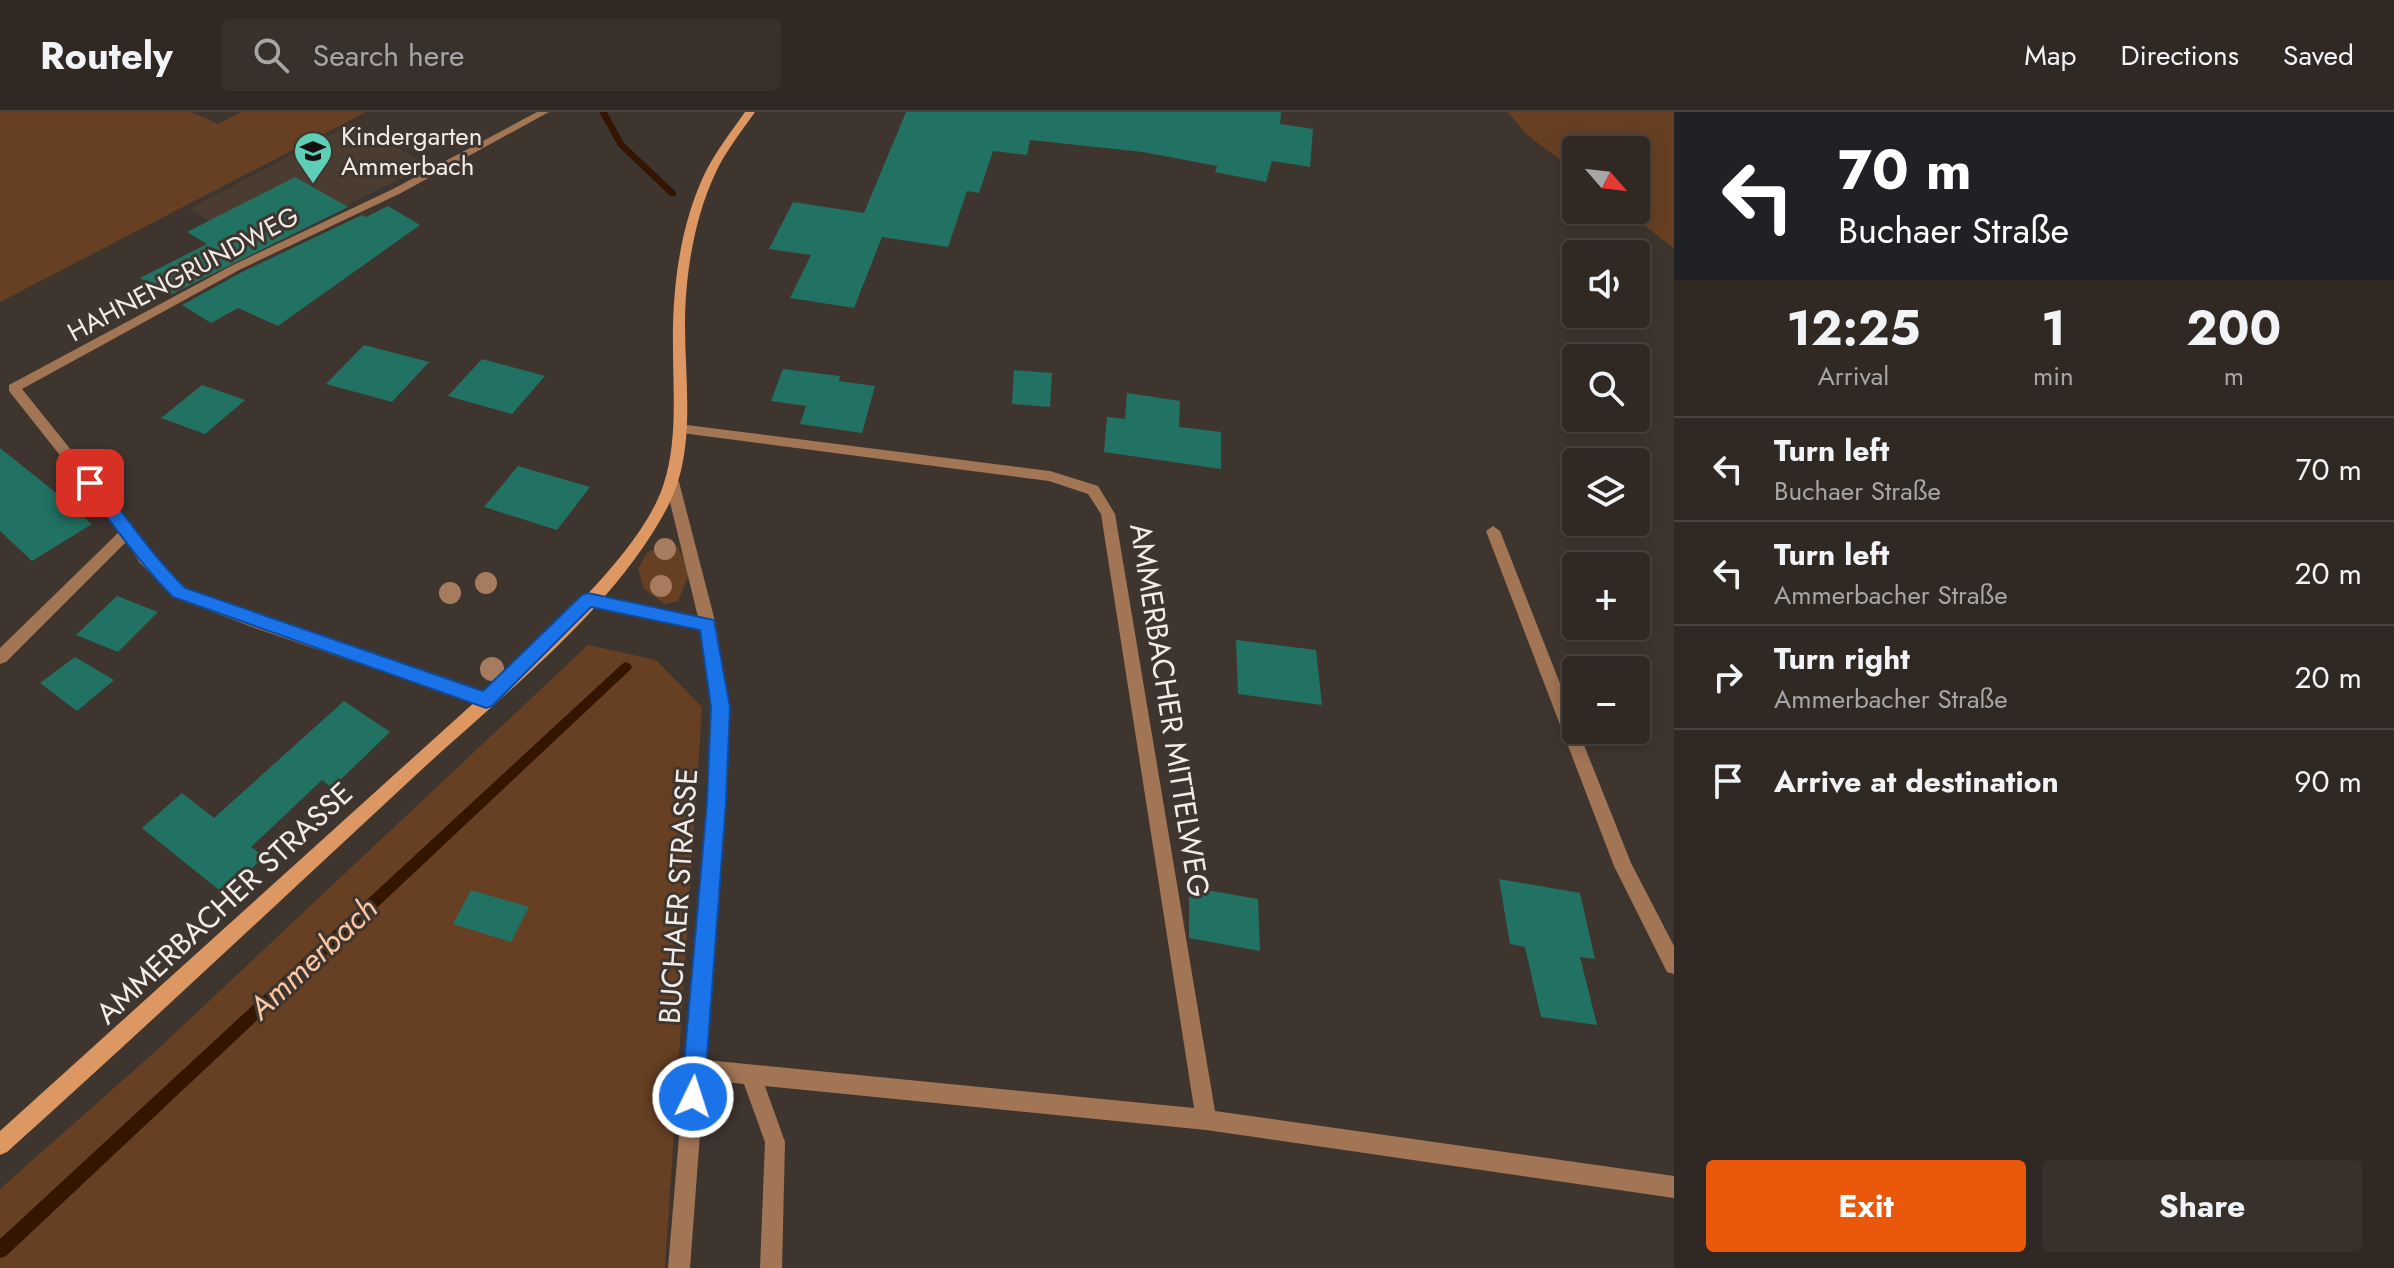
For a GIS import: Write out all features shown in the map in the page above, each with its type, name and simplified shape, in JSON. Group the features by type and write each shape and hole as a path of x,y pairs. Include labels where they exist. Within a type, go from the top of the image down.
{"main road":[{"name":"AMMERBACHER STRASSE","path":"0,1145 486,700 588,600 661,508 672,482 679,429 680,296 701,200 709,175 750,112"}],"street":[{"name":"HAHNENGRUNDWEG","path":"128,531 14,388 237,267 397,191 544,112"},
{"name":"AMMERBACHER MITTELWEG","path":"679,429 1050,476 1093,490 1108,514 1206,1120"},
{"name":"BUCHAER STRASSE","path":"672,482 708,625 721,707 679,1268"},
{"path":"0,658 128,531 144,558 179,593 486,700"},
{"path":"1493,531 1623,866 1674,965"},
{"path":"588,600 708,625"},
{"path":"695,1069 1206,1120 1674,1187"},
{"path":"751,1075 775,1142 771,1268"}],"shaded area":[{"path":"0,112 191,112 218,124 241,112 366,112 0,302"},
{"path":"1508,112 1674,112 1674,248 1642,224 1650,224 1650,136 1562,136 1562,161 1526,134"},
{"name":"Kindergarten Ammerbach","path":"351,124 429,165 257,249 189,209"},
{"path":"666,542 678,547 690,572 678,601 665,604 644,589 638,569 647,553"},
{"path":"588,645 656,660 702,707 665,1268 0,1268 0,1189 157,1050"}],"building":[{"path":"906,112 1281,112 1280,124 1313,129 1310,167 1272,161 1266,182 1215,172 1217,166 1143,152 1030,140 1027,155 993,151 979,193 967,191 948,247 882,237 854,308 790,298 811,255 769,249 793,202 864,213"},
{"path":"295,177 348,207 168,296 140,278 207,244 187,232"},
{"path":"388,206 420,225 278,326 238,308 211,323 182,305 242,272 362,215 366,217"},
{"path":"364,345 429,362 392,402 326,384"},
{"path":"482,359 545,376 512,414 448,396"},
{"path":"783,369 840,376 839,381 875,386 862,433 800,424 806,406 771,401"},
{"path":"1014,370 1052,373 1050,407 1012,404"},
{"path":"202,385 245,400 205,434 161,418"},
{"path":"1127,393 1180,401 1179,427 1221,432 1221,469 1104,452 1107,417 1125,419"},
{"path":"0,448 92,524 32,561 0,531"},
{"path":"518,466 590,487 557,530 484,507"},
{"path":"117,596 158,612 118,652 76,635"},
{"path":"1236,640 1316,650 1322,705 1238,694"},
{"path":"75,657 114,680 77,711 40,683"},
{"path":"344,701 390,732 332,788 322,780 251,847 264,857 224,894 142,828 182,793 214,818"},
{"path":"1499,879 1580,893 1595,959 1580,957 1597,1025 1541,1017 1525,947 1510,944"},
{"path":"1189,887 1258,899 1260,951 1189,938"},
{"path":"471,890 529,907 511,942 453,924"}],"waterway":[{"name":"Ammerbach","path":"603,112 621,144 673,194"},
{"name":"Ammerbach","path":"0,1250 626,667"}],"place":[{"name":"Kindergarten Ammerbach","path":"313,185"}],"route":[{"path":"90,483 128,531 144,558 179,593 257,623 486,700 588,600 708,625 721,707 693,1097"}]}
